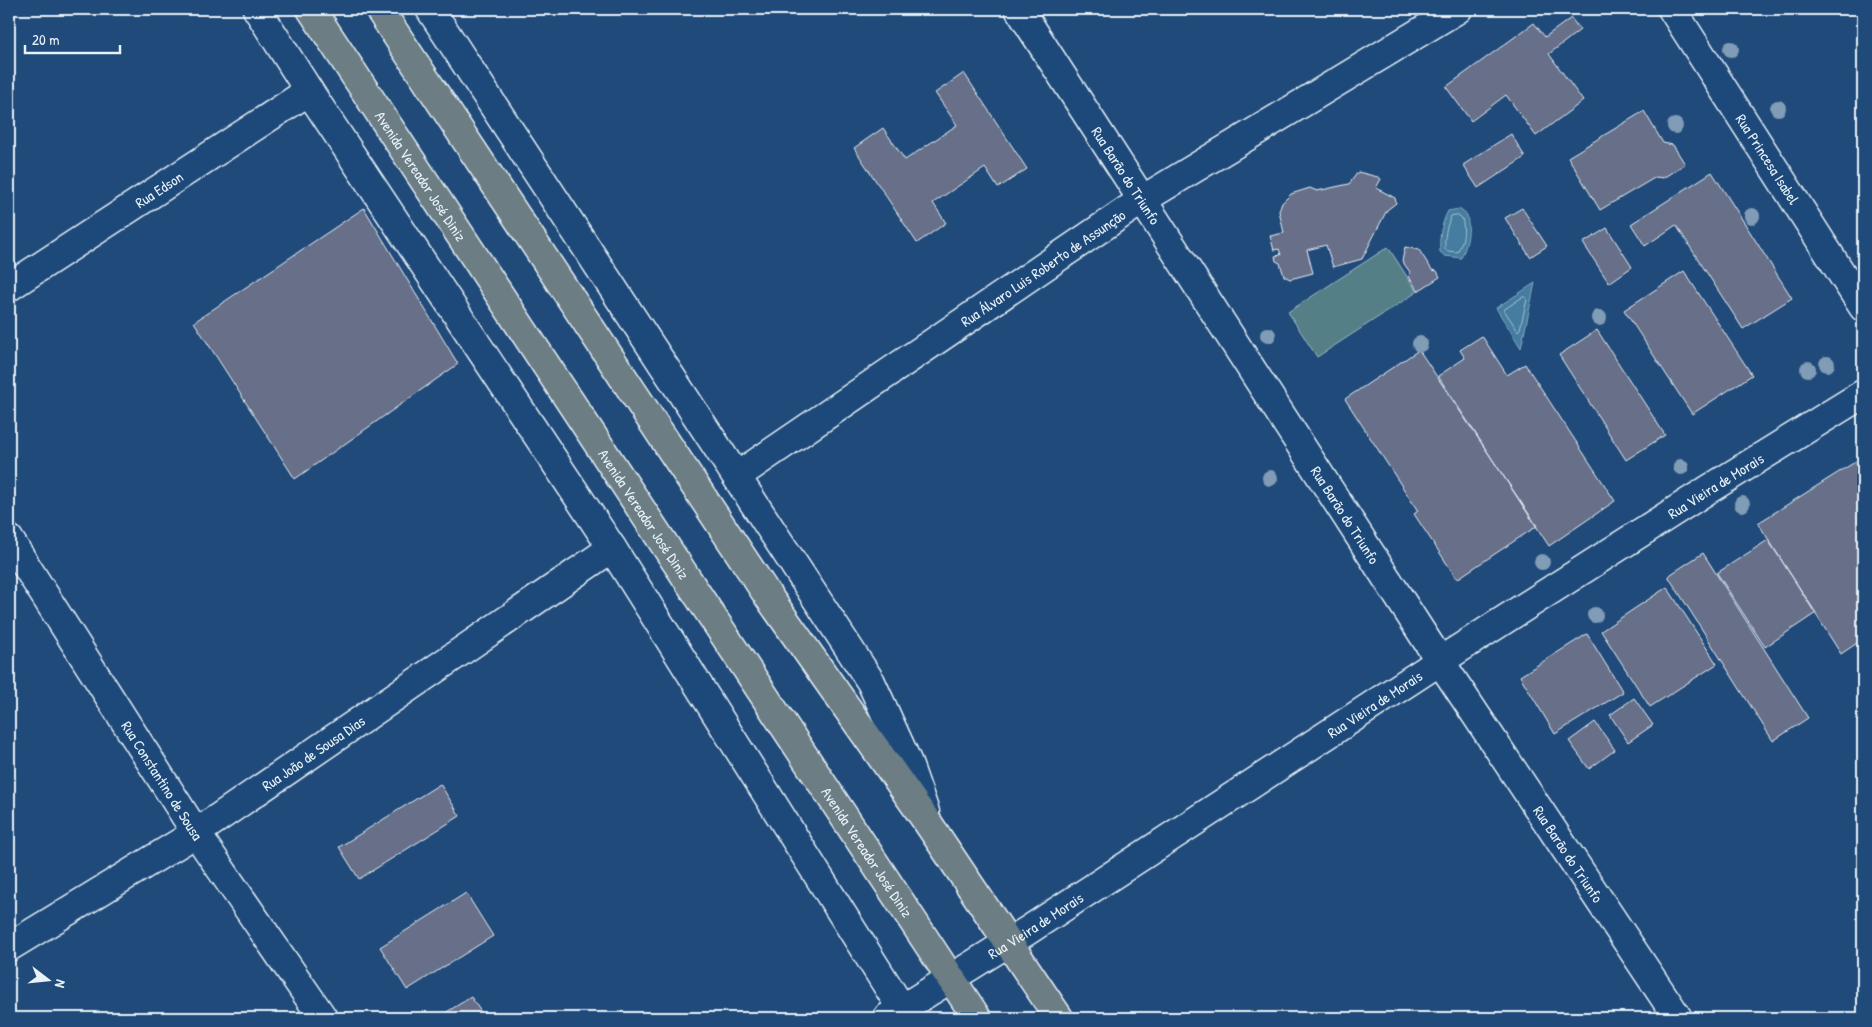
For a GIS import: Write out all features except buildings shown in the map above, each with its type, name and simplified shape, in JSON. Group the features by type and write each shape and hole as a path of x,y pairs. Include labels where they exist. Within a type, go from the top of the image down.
{"main road":[{"name":"Avenida Vereador José Diniz","path":"311,9 977,1018"},
{"path":"379,9 768,596 928,823 1010,942 1059,1018"}],"street":[{"path":"257,9 309,91 612,548 894,1014"},
{"name":"Rua Barão do Triunfo","path":"1019,9 1440,661 1678,1018"},
{"name":"Rua Álvaro Luis Roberto de Assunção","path":"737,476 1142,200 1458,9"},
{"name":"Rua Princesa Isabel","path":"1672,9 1863,307"},
{"path":"433,10 871,682 907,761 928,823"},
{"name":"Rua Edson","path":"9,286 309,91"},
{"name":"Rua Vieira de Morais","path":"894,1014 1010,942 1440,661 1706,491 1863,394"},
{"name":"Rua Constantino de Sousa","path":"9,539 196,832 322,1018"},
{"name":"Rua João de Sousa Dias","path":"9,947 196,832 612,548"}],"path":[{"path":"1014,1013 1017,1018"}],"green space":[{"path":"1388,247 1417,292 1317,357 1288,312"}],"water":[{"path":"1459,209 1467,215 1468,237 1461,258 1445,256 1440,252 1442,226 1448,211"},
{"path":"1535,283 1521,348 1496,308"}]}
